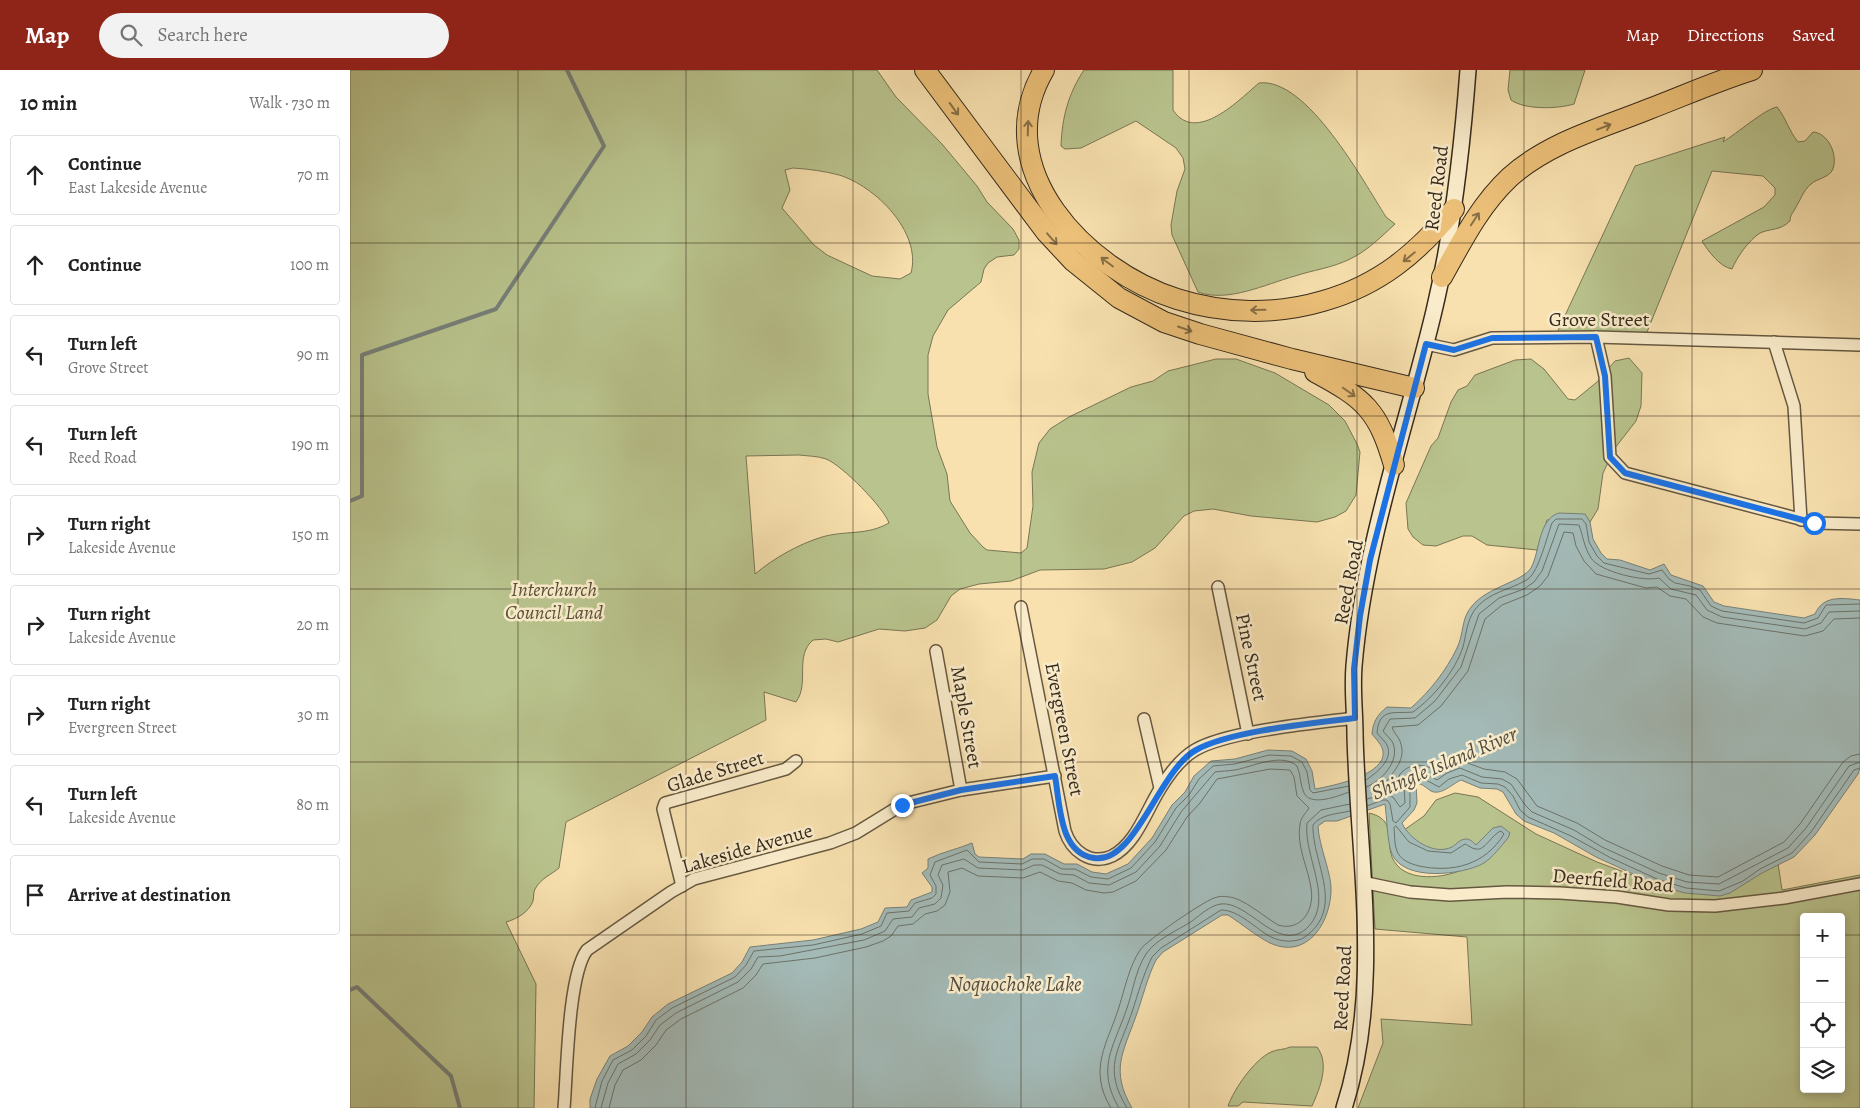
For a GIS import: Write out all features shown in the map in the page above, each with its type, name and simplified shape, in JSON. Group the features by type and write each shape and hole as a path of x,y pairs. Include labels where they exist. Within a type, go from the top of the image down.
{"highway":[{"path":"925,70 1046,232 1073,261 1105,288 1134,307 1182,329 1292,359 1414,388"},
{"path":"1044,70 1030,106 1028,131 1030,157 1044,195 1074,233 1109,264 1142,284 1176,299 1212,307 1264,310 1302,306 1339,296 1371,282 1403,262 1420,248 1454,210"},
{"path":"1442,276 1472,221 1484,206 1510,178 1540,154 1577,137 1752,70"},
{"path":"1292,359 1350,392 1368,408 1384,432 1394,465"}],"street":[{"name":"Reed Road","path":"1344,1108 1361,1034 1365,950 1356,771 1354,669 1360,616 1370,560 1442,276 1454,210 1468,70"},
{"name":"Grove Street","path":"1426,344 1454,350 1492,338 1596,337 1860,345"},
{"path":"1596,337 1605,376 1610,457 1625,473 1814,523 1860,524"},
{"path":"1774,342 1794,406 1801,520"},
{"name":"Pine Street","path":"1218,587 1248,734"},
{"name":"Evergreen Street","path":"1021,607 1067,838 1075,850 1080,854 1098,859 1118,852 1134,835 1160,788"},
{"name":"Maple Street","path":"936,651 961,790"},
{"path":"1160,788 1182,759 1196,750 1248,734 1355,718"},
{"path":"1144,719 1160,788"},
{"name":"Glade Street","path":"682,886 663,809 665,803 786,769 796,761"},
{"name":"Lakeside Avenue","path":"564,1108 573,990 581,957 586,950 694,879 830,843 861,830 902,805 961,790 1055,776"},
{"name":"Deerfield Road","path":"1362,882 1410,892 1450,894 1560,893 1617,897 1669,905 1715,906 1784,898 1860,884"}],"green space":[{"name":"Interchurch Council Land","path":"350,70 877,70 896,97 942,144 977,186 987,202 1013,229 1019,240 1019,249 1014,255 997,257 988,263 984,269 981,282 948,310 933,336 928,355 928,394 937,447 947,474 950,501 970,533 987,550 1021,553 1027,548 1033,506 1032,472 1039,443 1050,429 1069,417 1131,387 1153,381 1168,371 1216,359 1236,359 1275,373 1329,405 1345,421 1360,452 1356,495 1346,511 1335,517 1317,522 1251,516 1213,509 1194,511 1184,516 1155,548 1132,562 1104,569 1040,570 1011,581 979,584 960,589 951,596 937,620 925,628 905,631 879,629 838,642 826,639 813,640 807,646 804,654 802,687 796,702 764,692 766,720 566,822 559,868 537,885 534,890 533,901 526,912 506,922 536,984 534,1108 350,1108","holes":["793,168 839,175 867,189 881,200 903,227 913,257 911,273 900,279 872,276 827,255 814,245 782,208 790,190 785,170","799,455 826,459 842,469 871,498 886,516 889,523 872,530 831,535 804,543 770,562 755,574 746,456"]},
{"path":"1084,70 1173,70 1173,110 1183,120 1193,123 1217,116 1230,108 1259,83 1277,86 1296,96 1332,134 1386,217 1395,224 1362,252 1336,265 1234,294 1210,295 1198,292 1172,235 1171,225 1177,191 1185,169 1183,158 1176,148 1136,121 1081,148 1065,149 1061,146 1067,106 1078,79"},
{"path":"1510,70 1585,70 1574,104 1542,108 1524,106 1511,100 1508,90"},
{"path":"1777,107 1798,142 1805,141 1813,132 1818,133 1827,140 1834,157 1831,172 1808,187 1792,214 1790,221 1783,226 1764,231 1756,236 1744,249 1732,269 1723,265 1711,254 1702,241 1764,207 1775,195 1775,188 1763,176 1712,171 1645,337 1554,339 1635,166 1725,137 1723,142 1758,117"},
{"path":"1629,358 1642,373 1641,406 1636,421 1615,448 1603,473 1598,509 1590,522 1585,515 1547,520 1537,550 1487,545 1472,536 1463,536 1436,546 1423,545 1413,537 1408,529 1406,503 1431,446 1438,438 1451,402 1458,390 1467,386 1475,375 1515,360 1531,359 1544,369 1568,399 1575,400 1597,382 1615,361"},
{"path":"1455,793 1478,797 1536,834 1597,862 1654,883 1776,850 1782,890 1860,875 1860,1108 1358,1108 1383,1043 1381,1019 1472,1025 1467,937 1375,929 1369,813 1380,817 1386,823 1392,857 1404,871 1412,875 1432,877 1459,871 1428,858 1404,830 1424,816 1436,800"},
{"path":"1290,1047 1317,1047 1321,1054 1323,1061 1322,1076 1312,1106 1243,1102 1238,1106 1228,1106 1240,1084 1258,1061 1271,1052"}],"water":[{"path":"1559,513 1585,514 1590,522 1593,539 1607,559 1620,560 1650,570 1664,564 1671,575 1703,586 1714,602 1724,606 1804,618 1815,614 1823,604 1834,599 1860,600 1860,768 1858,774 1815,835 1794,857 1762,873 1730,893 1720,896 1685,893 1655,884 1596,857 1554,833 1524,821 1516,814 1503,792 1497,789 1480,788 1461,780 1443,791 1435,792 1416,783 1417,803 1414,810 1402,823 1416,840 1430,848 1438,849 1452,847 1464,839 1470,840 1476,845 1493,828 1501,826 1510,833 1508,838 1494,855 1484,863 1462,871 1435,874 1408,869 1399,863 1392,854 1388,837 1385,804 1337,821 1325,821 1318,826 1330,877 1331,891 1326,915 1314,935 1295,947 1283,947 1270,943 1228,915 1222,915 1163,952 1156,960 1123,1051 1121,1062 1122,1083 1125,1095 1132,1108 590,1108 590,1099 597,1079 610,1056 628,1046 642,1032 652,1017 668,1004 732,973 742,962 750,947 813,940 861,929 878,922 885,908 907,907 911,900 932,892 932,887 922,873 928,868 928,859 972,843 975,854 979,857 1023,859 1031,854 1045,854 1064,864 1077,864 1092,872 1106,874 1128,864 1152,838 1172,805 1185,792 1194,776 1211,761 1235,759 1268,750 1292,751 1306,759 1312,771 1315,789 1345,782 1368,773 1382,759 1383,751 1379,742 1372,734 1373,726 1378,716 1387,707 1411,708 1425,695 1443,673 1457,648 1468,611 1478,599 1520,577 1531,568 1543,529 1552,516"}],"waterway":[{"path":"350,501 362,496 362,355 496,309 604,146 567,70"},
{"path":"350,990 357,987 451,1076 460,1108"}],"route":[{"path":"902,805 927,797 961,790 1055,776 1065,831 1070,844 1080,854 1089,858 1104,858 1118,852 1134,835 1160,788 1176,766 1182,759 1196,750 1216,742 1248,734 1355,718 1354,669 1360,616 1370,560 1426,344 1454,350 1492,338 1596,337 1605,376 1610,457 1625,473 1814,523"}],"water label":[{"name":"Shingle Island River","path":"1444,763"},
{"name":"Noquochoke Lake","path":"1015,984"}]}
